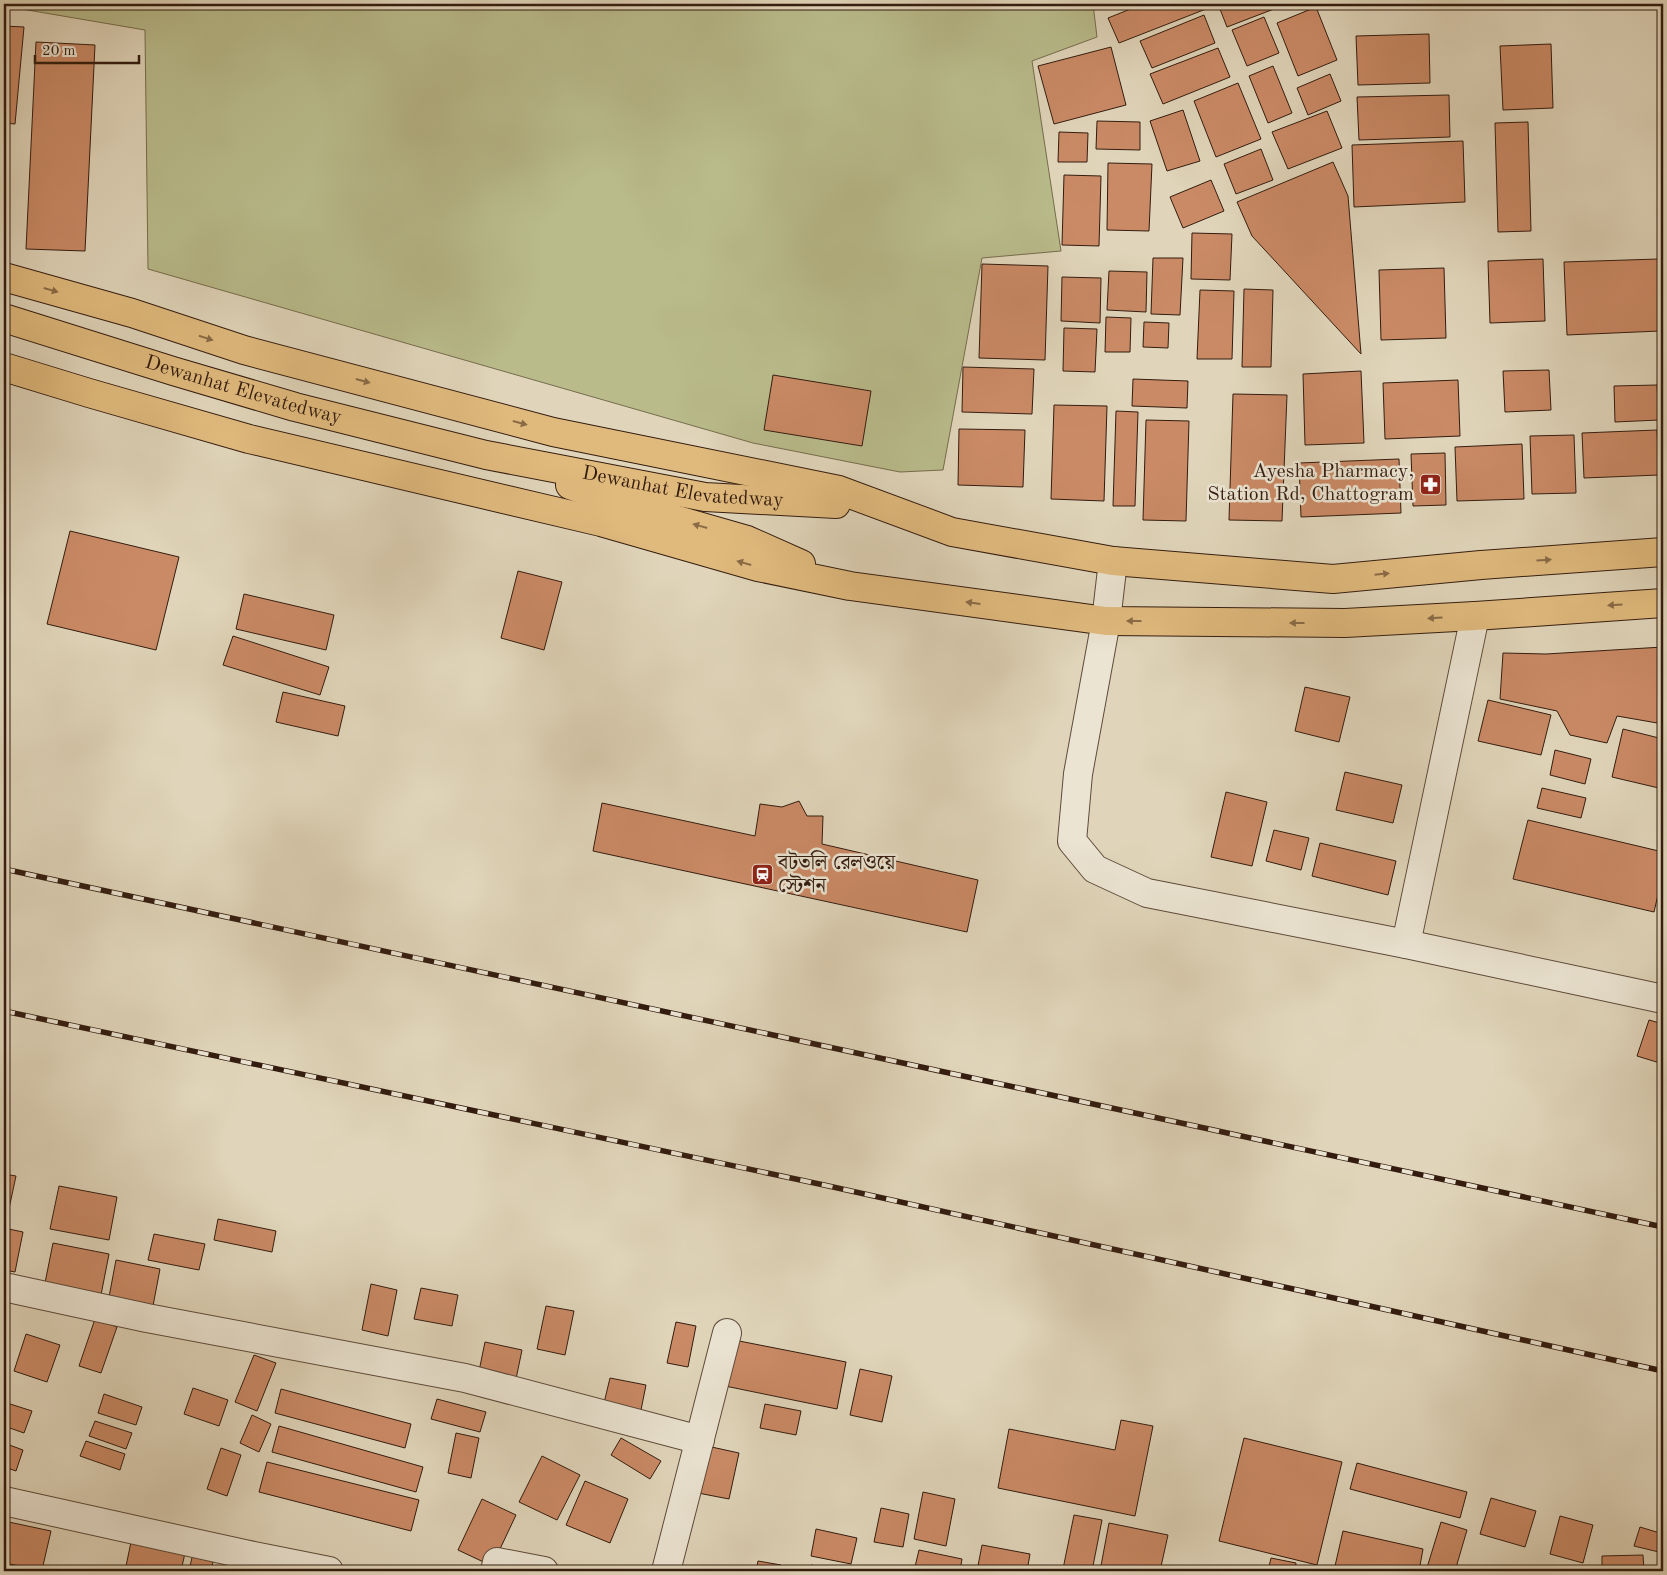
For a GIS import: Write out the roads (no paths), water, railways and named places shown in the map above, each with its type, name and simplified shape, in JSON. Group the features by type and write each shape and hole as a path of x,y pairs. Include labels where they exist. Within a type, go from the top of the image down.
{"main road":[{"path":"4,277 132,313 244,350 543,429 839,490 952,532 1112,561 1333,579 1481,565 1663,552"},
{"name":"Dewanhat Elevatedway","path":"4,318 285,404 486,455 705,497 881,506"},
{"path":"4,367 98,396 249,438 601,522 758,567 850,586 1106,621 1346,623 1475,616 1663,602"},
{"name":"Dewanhat Elevatedway","path":"486,455 625,505 746,540 850,586"}],"street":[{"path":"1112,561 1106,621 1078,774 1072,841 1095,869 1147,893 1406,944 1663,999"},
{"path":"1406,944 1475,616"},
{"path":"4,1287 147,1318 465,1378 700,1440"},
{"path":"666,1571 727,1333"},
{"path":"4,1501 329,1571"},
{"path":"494,1571 496,1562 544,1571"}],"railway":[{"path":"4,869 1663,1227"},
{"path":"4,1011 824,1185 1663,1371"}],"place":[{"name":"Ayesha Pharmacy, Station Rd, Chattogram","path":"1430,484"},
{"name":"বটতলি রেলওয়ে স্টেশন","path":"762,875"}]}
